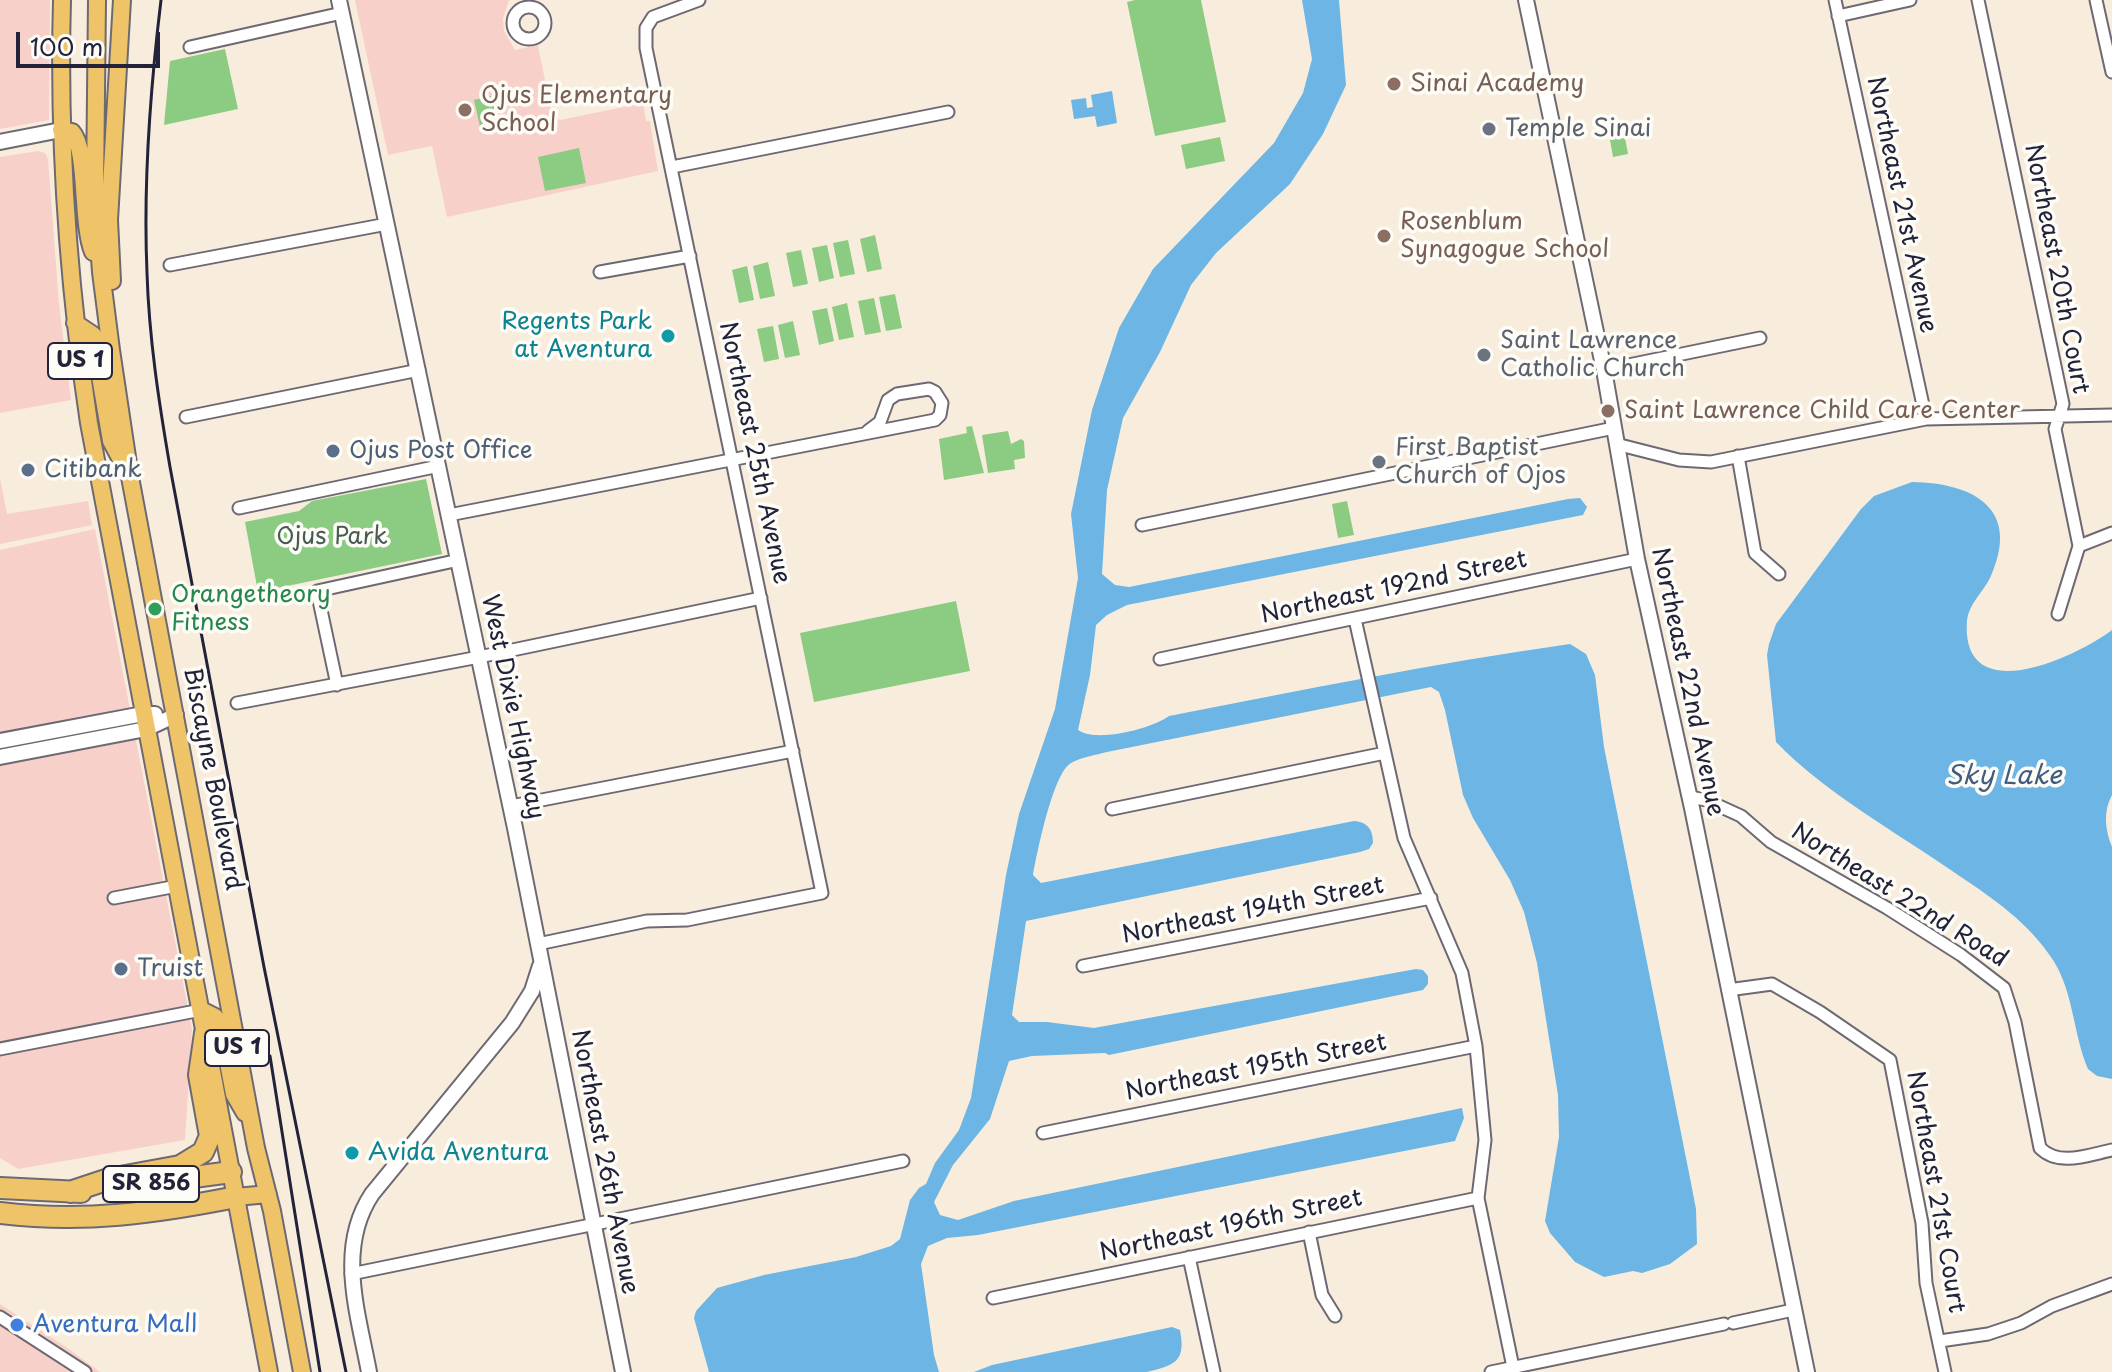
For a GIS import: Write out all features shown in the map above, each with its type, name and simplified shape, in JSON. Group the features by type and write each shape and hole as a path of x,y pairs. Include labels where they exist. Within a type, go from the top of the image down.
{"highway":[{"path":"70,1192 109,1179 180,1166 203,1152 210,1136 199,1075 205,1033"},
{"name":"SR 856","path":"0,1188 70,1192 122,1188 231,1172"},
{"name":"SR 856","path":"0,1213 67,1219 118,1217 236,1197"}],"main road":[{"name":"US 1","path":"62,0 61,130 75,323 98,474 269,1372"},
{"name":"Biscayne Boulevard","path":"97,0 95,188 111,350 130,477 252,1125 302,1372"},
{"path":"111,350 113,305 109,220 122,0"},
{"path":"61,130 81,122 96,106"},
{"path":"61,130 72,132 80,145 88,239 101,272"},
{"path":"75,323 93,335 111,441 130,477"},
{"path":"201,1010 219,1022 234,1094 252,1125"},
{"name":"SR 856","path":"231,1172 262,1170"},
{"name":"SR 856","path":"236,1197 268,1194"}],"street":[{"path":"519,0 515,31 528,39 537,37 544,29 539,0"},
{"name":"Northeast 25th Avenue","path":"538,944 647,921 687,920 822,893 646,48 648,23 657,15 698,0"},
{"name":"Northeast 22nd Avenue","path":"1526,0 1604,370 1637,559 1690,797 1807,1372"},
{"name":"Northeast 21st Avenue","path":"1835,0 1926,419"},
{"path":"1838,16 1910,0"},
{"name":"Northeast 20th Court","path":"1978,0 2063,404 2055,429 2079,546 2058,614"},
{"path":"2096,0 2112,72"},
{"path":"190,47 340,6"},
{"name":"West Dixie Highway","path":"340,6 511,806 541,961 529,996 512,1023 368,1200 356,1229 351,1274 369,1372"},
{"path":"515,15 528,7 542,15"},
{"path":"672,167 948,112"},
{"path":"0,142 61,130"},
{"path":"170,265 387,224"},
{"path":"600,272 690,256"},
{"path":"1604,370 1760,338"},
{"path":"186,417 419,370"},
{"path":"449,515 935,420 942,403 929,389 897,394 888,400 880,422 868,431"},
{"path":"1616,444 1679,460 1711,462 1926,419 2112,415"},
{"path":"1142,525 1614,428"},
{"path":"1738,456 1755,553 1779,574"},
{"path":"239,508 439,466"},
{"path":"2079,546 2112,533"},
{"name":"Northeast 192nd Street","path":"1160,659 1637,559"},
{"path":"337,685 317,591 459,560"},
{"path":"237,703 479,657 761,598"},
{"path":"1355,619 1404,838 1462,973 1476,1046 1485,1140 1478,1198 1513,1370"},
{"path":"0,757 176,715"},
{"path":"0,741 145,721"},
{"path":"511,806 793,751"},
{"path":"1112,809 1385,753"},
{"name":"Northeast 22nd Road","path":"1690,797 1706,800 1741,816 1771,842 1900,916 1961,955 2004,988 2015,1022 2040,1148 2047,1155 2061,1160 2112,1150"},
{"path":"114,898 177,886"},
{"name":"Northeast 194th Street","path":"1083,966 1431,898"},
{"name":"Northeast 26th Avenue","path":"541,961 623,1372"},
{"name":"Northeast 21st Court","path":"1728,990 1772,984 1832,1019 1890,1060 1922,1223 1926,1283 1945,1372"},
{"path":"0,1049 201,1010"},
{"name":"Northeast 195th Street","path":"1043,1133 1476,1046"},
{"path":"351,1274 903,1161"},
{"name":"Northeast 196th Street","path":"993,1298 1478,1198"},
{"path":"1309,1232 1322,1295 1335,1316"},
{"path":"1189,1257 1214,1372"},
{"path":"1940,1341 1988,1334 2010,1327 2052,1306 2112,1284"},
{"path":"1491,1372 1513,1370 1793,1310"},
{"path":"0,1317 85,1372"}],"shaded area":[{"path":"0,0 50,0 49,120 0,129"},
{"name":"Ojus Elementary School","path":"355,0 509,0 503,19 504,31 515,50 538,45 552,116 560,120 643,103 646,121 650,121 658,171 447,217 432,146 388,155"},
{"path":"38,151 45,153 48,159 59,304 71,400 0,413 0,157"},
{"path":"0,478 7,514 88,501 92,525 0,544"},
{"path":"95,529 192,1029 185,1140 18,1169 0,1158 0,550"},
{"name":"Aventura Mall","path":"0,1304 66,1347 100,1372 0,1372"}],"green space":[{"path":"1201,0 1226,122 1155,136 1127,2"},
{"path":"225,49 238,109 164,125 170,61"},
{"path":"492,96 498,127 481,131 474,100"},
{"path":"1622,121 1628,154 1613,157 1607,123"},
{"path":"1220,137 1225,161 1186,169 1181,145"},
{"path":"579,148 586,183 545,191 538,157"},
{"path":"875,235 882,269 867,272 860,239"},
{"path":"848,240 855,274 840,277 833,243"},
{"path":"827,245 834,278 819,282 812,248"},
{"path":"801,250 808,284 793,287 786,253"},
{"path":"768,262 775,296 760,299 753,266"},
{"path":"747,266 754,300 739,303 732,270"},
{"path":"895,294 902,328 886,331 879,297"},
{"path":"874,298 881,332 865,335 858,301"},
{"path":"847,303 854,337 839,340 832,307"},
{"path":"827,308 834,341 819,345 812,311"},
{"path":"793,321 800,355 785,358 778,325"},
{"path":"773,326 779,359 764,362 757,329"},
{"path":"972,426 984,473 944,480 939,439 967,433 966,427"},
{"path":"1008,431 1011,444 1021,439 1024,441 1025,458 1014,460 1015,469 988,473 982,435"},
{"name":"Ojus Park","path":"426,479 442,554 258,592 245,522 299,511 312,501"},
{"path":"1347,501 1354,535 1338,538 1332,504"},
{"path":"956,601 970,671 814,702 800,633"}],"water":[{"path":"1302,0 1339,0 1346,85 1323,134 1290,184 1216,253 1191,285 1160,352 1123,418 1107,490 1102,574 1115,585 1129,587 1568,499 1580,498 1587,507 1583,515 1127,605 1107,615 1096,625 1090,675 1078,730 1097,735 1124,733 1150,726 1169,716 1520,651 1570,644 1586,654 1595,675 1604,747 1696,1209 1697,1244 1670,1264 1642,1273 1633,1271 1604,1277 1575,1262 1550,1233 1545,1221 1559,1137 1558,1095 1537,963 1524,912 1510,880 1463,795 1445,710 1439,692 1431,687 1107,752 1075,761 1064,770 1052,797 1035,864 1033,875 1041,883 1354,821 1369,828 1373,843 1369,849 1360,852 1026,921 1012,1015 1019,1022 1094,1028 1416,969 1423,970 1428,976 1428,984 1423,990 1109,1055 1032,1056 1009,1061 990,1119 953,1165 934,1202 940,1215 958,1220 1014,1201 1462,1108 1464,1118 1455,1141 978,1235 947,1238 928,1246 921,1264 939,1372 709,1372 694,1318 696,1311 717,1288 764,1275 856,1257 891,1246 900,1239 910,1200 926,1184 935,1163 959,1130 971,1098 1006,875 1019,814 1055,709 1078,578 1071,514 1092,410 1119,328 1153,269 1274,143 1303,93 1312,59"},
{"path":"1112,91 1117,123 1097,127 1095,116 1074,119 1071,100 1086,98 1087,108 1093,107 1091,95"},
{"name":"Sky Lake","path":"1912,482 1955,488 1972,495 1986,504 1996,518 2000,534 1998,554 1990,578 1973,603 1967,620 1970,648 1982,664 2000,671 2023,670 2073,653 2112,630 2112,795 2106,821 2112,847 2112,1079 2097,1076 2088,1069 2060,973 2033,934 1985,893 1817,779 1776,742 1767,655 1776,624 1861,509 1874,496"},
{"path":"1172,1327 1180,1330 1180,1356 1165,1367 1147,1372 974,1372 992,1365"}],"railway":[{"path":"161,0 151,102 146,205 148,297 155,370 170,467 264,967 346,1372"},
{"path":"270,1056 320,1372"}],"place":[{"name":"Sinai Academy","path":"1394,84"},
{"name":"Ojus Elementary School","path":"465,110"},
{"name":"Temple Sinai","path":"1489,129"},
{"name":"Rosenblum Synagogue School","path":"1384,236"},
{"name":"Regents Park at Aventura","path":"668,336"},
{"name":"Saint Lawrence Catholic Church","path":"1484,355"},
{"name":"Saint Lawrence Child Care Center","path":"1608,411"},
{"name":"Ojus Post Office","path":"333,451"},
{"name":"First Baptist Church of Ojos","path":"1379,462"},
{"name":"Citibank","path":"28,470"},
{"name":"Orangetheory Fitness","path":"155,609"},
{"name":"Truist","path":"121,969"},
{"name":"Avida Aventura","path":"352,1153"},
{"name":"Aventura Mall","path":"17,1325"}]}
